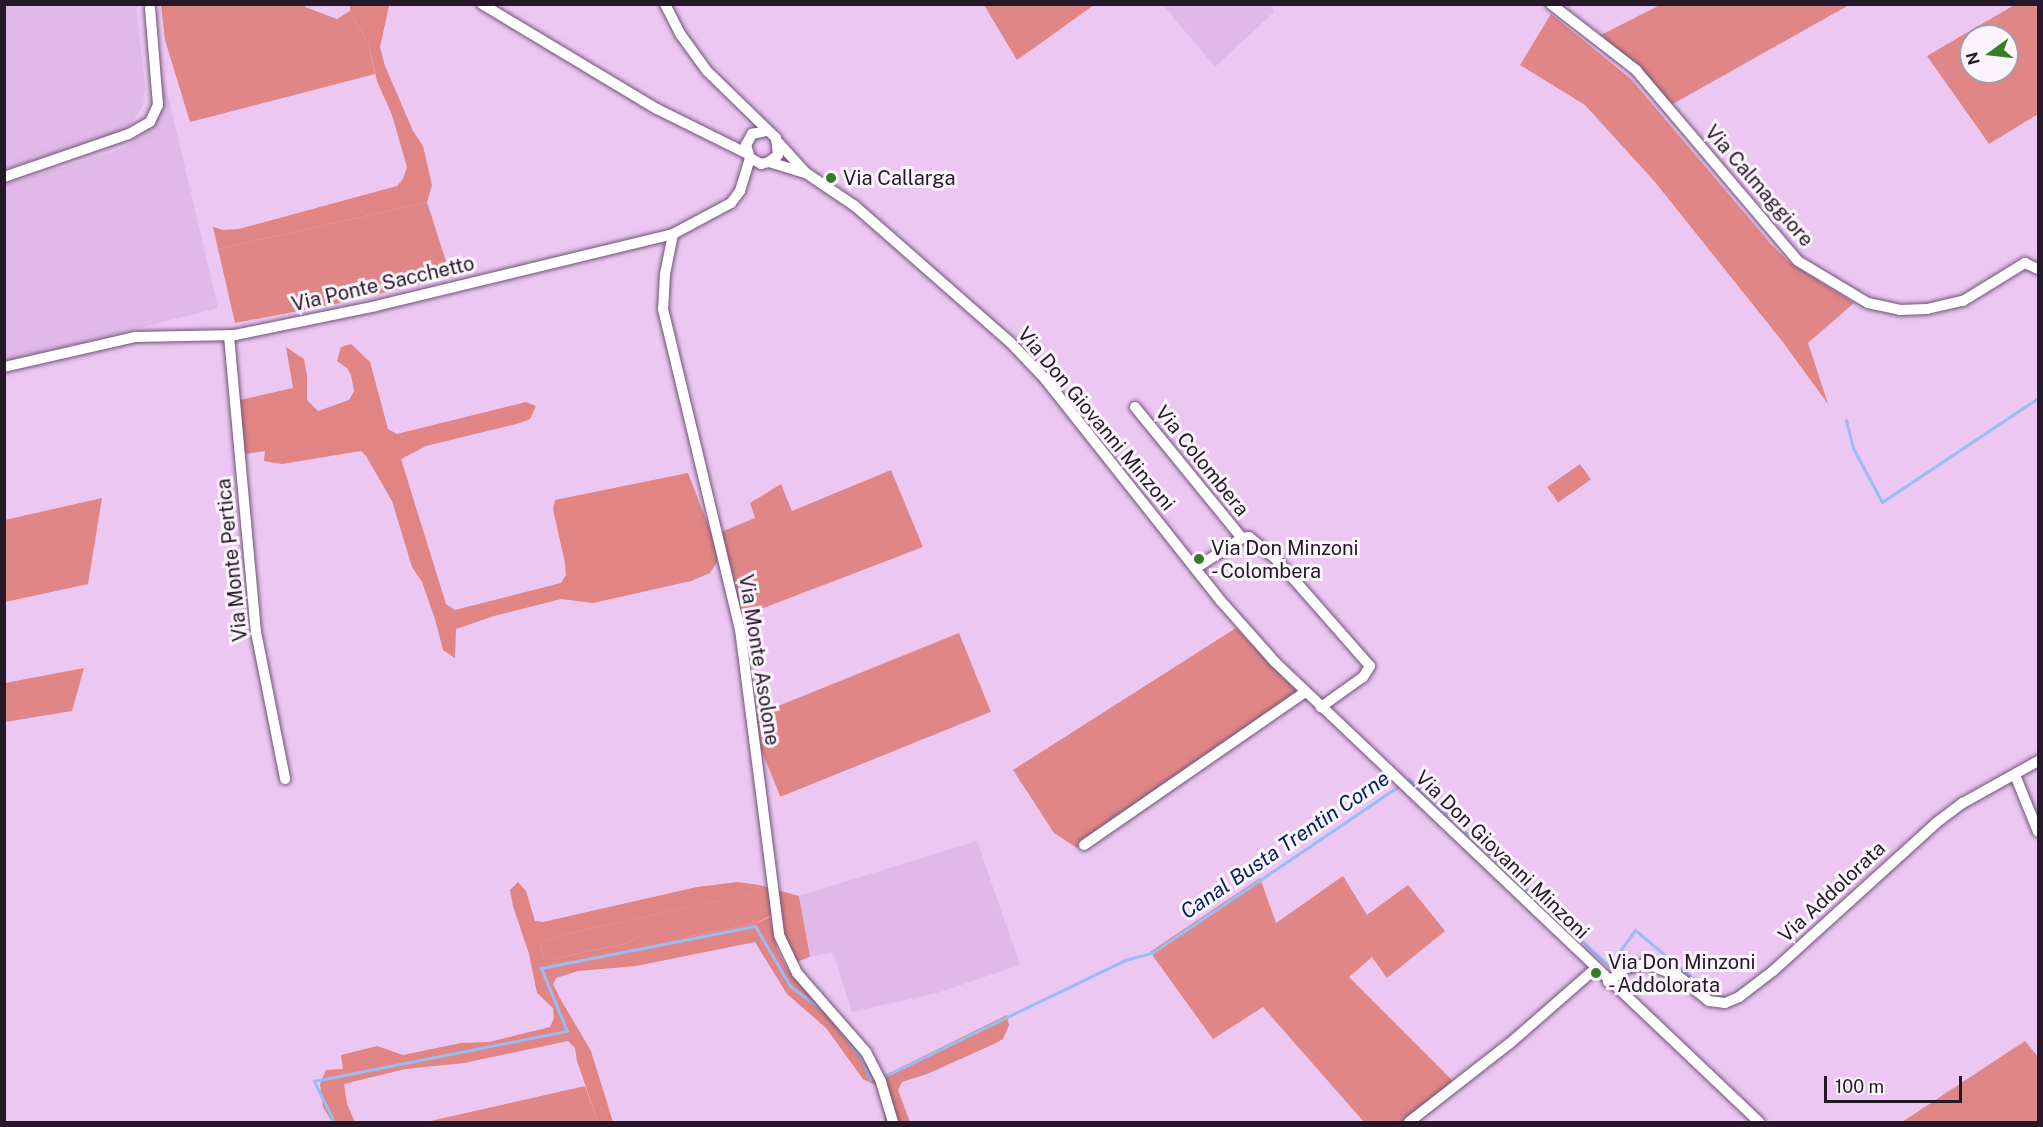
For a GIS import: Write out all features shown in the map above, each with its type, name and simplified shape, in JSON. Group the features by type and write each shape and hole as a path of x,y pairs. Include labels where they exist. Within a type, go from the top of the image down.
{"street":[{"path":"482,4 657,109 752,158 806,172"},
{"path":"665,4 693,54 721,87 762,123 766,131"},
{"name":"Via Calmaggiore","path":"1551,4 1636,70 1797,261 1859,298 1883,308 1927,309 1964,300 2025,264 2038,268"},
{"path":"4,177 129,134 150,122 158,105 150,6"},
{"path":"744,108 752,158"},
{"path":"729,145 766,131 772,133 806,172"},
{"path":"769,162 778,155 779,143"},
{"name":"Via Ponte Sacchetto","path":"4,367 135,337 229,336 376,306 673,234 731,203 752,158"},
{"name":"Via Don Giovanni Minzoni","path":"806,172 855,206 1010,342 1072,412 1247,632 1305,692 1608,982 1759,1122"},
{"name":"Via Monte Asolone","path":"673,234 665,274 663,309 740,629 779,935 797,973 856,1040 874,1066 894,1122"},
{"name":"Via Monte Pertica","path":"229,336 256,632 285,779"},
{"name":"Via Colombera","path":"1135,407 1242,538"},
{"name":"Via Colombera","path":"1196,568 1242,538 1249,537 1276,559 1370,666 1363,677 1321,707"},
{"path":"1084,844 1305,692"},
{"name":"Via Addolorata","path":"1608,982 1626,968 1647,964 1678,976 1709,1000 1725,1003 1738,997 1773,971 1936,823 1970,799 2038,760"},
{"path":"2015,775 2038,832"},
{"path":"1409,1122 1509,1044 1595,969"}],"shaded area":[{"path":"2016,4 2038,5 2038,114 1989,144 1927,56 1959,37 1959,84 2019,84 2019,24 1982,24"},
{"path":"5,5 136,5 145,87 143,105 129,127 105,140 5,169"},
{"path":"161,5 305,5 305,7 337,19 350,11 368,43 375,74 190,122 165,40"},
{"path":"350,5 389,6 380,47 385,66 413,131 423,146 432,185 427,202 218,249 213,227 223,230 239,229 397,186 403,179 407,167 392,115 377,81 368,43 350,11"},
{"path":"984,5 1094,5 1017,60"},
{"path":"1163,5 1271,5 1274,12 1215,67"},
{"path":"1660,5 1849,5 1671,105 1641,70 1601,35"},
{"path":"1551,14 1631,79 1770,243 1789,262 1854,303 1808,343 1828,404 1782,341 1655,182 1585,105 1520,65"},
{"path":"164,78 218,308 5,362 5,184 110,153 130,144 146,129"},
{"path":"427,202 451,277 335,304 235,323 218,249"},
{"path":"351,344 370,362 388,429 397,434 526,402 536,406 530,419 520,423 426,446 401,459 446,604 455,610 561,583 566,575 553,509 555,500 688,473 717,548 717,562 710,573 691,581 593,603 561,599 494,616 456,629 455,658 443,650 435,619 422,582 412,567 392,501 361,451 282,464 264,461 265,451 245,454 240,400 293,388 286,347 304,359 307,375 307,400 318,411 349,400 354,391 351,375 347,368 337,361 341,347"},
{"path":"1580,464 1591,480 1558,503 1547,487"},
{"path":"891,470 923,547 737,618 711,536 755,518 750,503 781,484 792,511"},
{"path":"102,498 88,584 5,602 5,520"},
{"path":"1236,628 1297,692 1077,848 1054,833 1013,770"},
{"path":"959,633 991,712 780,797 749,718"},
{"path":"84,668 72,711 5,722 5,683"},
{"path":"977,841 1020,965 937,993 852,1012 833,952 810,957 799,896"},
{"path":"1343,876 1367,915 1408,885 1445,931 1387,978 1372,957 1349,977 1455,1083 1405,1122 1364,1122 1263,1007 1213,1039 1150,952 1260,878 1276,923"},
{"path":"518,882 526,891 535,921 543,922 697,887 738,882 759,885 757,892 561,935 545,940 540,948 545,959 553,959 628,943 640,937 686,937 754,924 770,917 777,949 788,970 850,1042 868,1066 875,1080 1007,1015 1009,1025 1003,1039 994,1044 927,1074 902,1082 898,1090 910,1122 885,1122 883,1102 877,1086 863,1079 826,1028 787,994 755,942 636,966 578,971 556,978 553,984 591,1051 613,1122 598,1122 577,1061 575,1048 568,1041 464,1063 405,1069 344,1084 347,1104 355,1122 332,1122 323,1107 320,1084 326,1070 343,1069 341,1055 377,1046 403,1055 461,1043 489,1042 550,1027 554,1018 553,1008 537,993 529,954 513,906 510,890"},
{"path":"759,885 799,896 810,957 793,963 786,947 778,912 754,924 686,937 640,937 628,943 553,959 545,959 540,948 545,940 561,935 756,892"},
{"path":"2025,1041 2038,1057 2038,1122 1902,1122"},
{"path":"585,1086 598,1122 426,1122"}],"waterway":[{"path":"1846,420 1853,448 1882,502 2038,398"},
{"name":"Canal Busta Trentin Corne","path":"885,1076 1125,960 1152,953 1409,779 1609,966 1635,930 1713,995 1728,997 1740,991"},
{"name":"Canal Busta Trentin Corne","path":"1940,814 1952,805"},
{"name":"Canal Busta Trentin Corne","path":"334,1122 314,1081 567,1031 541,968 755,926 790,986 824,1011"},
{"name":"Canal Busta Trentin Corne","path":"1764,972 1775,963"},
{"name":"Canal Busta Trentin Corne","path":"840,1030 861,1058 871,1080"}],"place":[{"name":"Via Callarga","path":"831,178"},
{"name":"Via Don Minzoni - Colombera","path":"1199,559"},
{"name":"Via Don Minzoni - Addolorata","path":"1596,973"}]}
